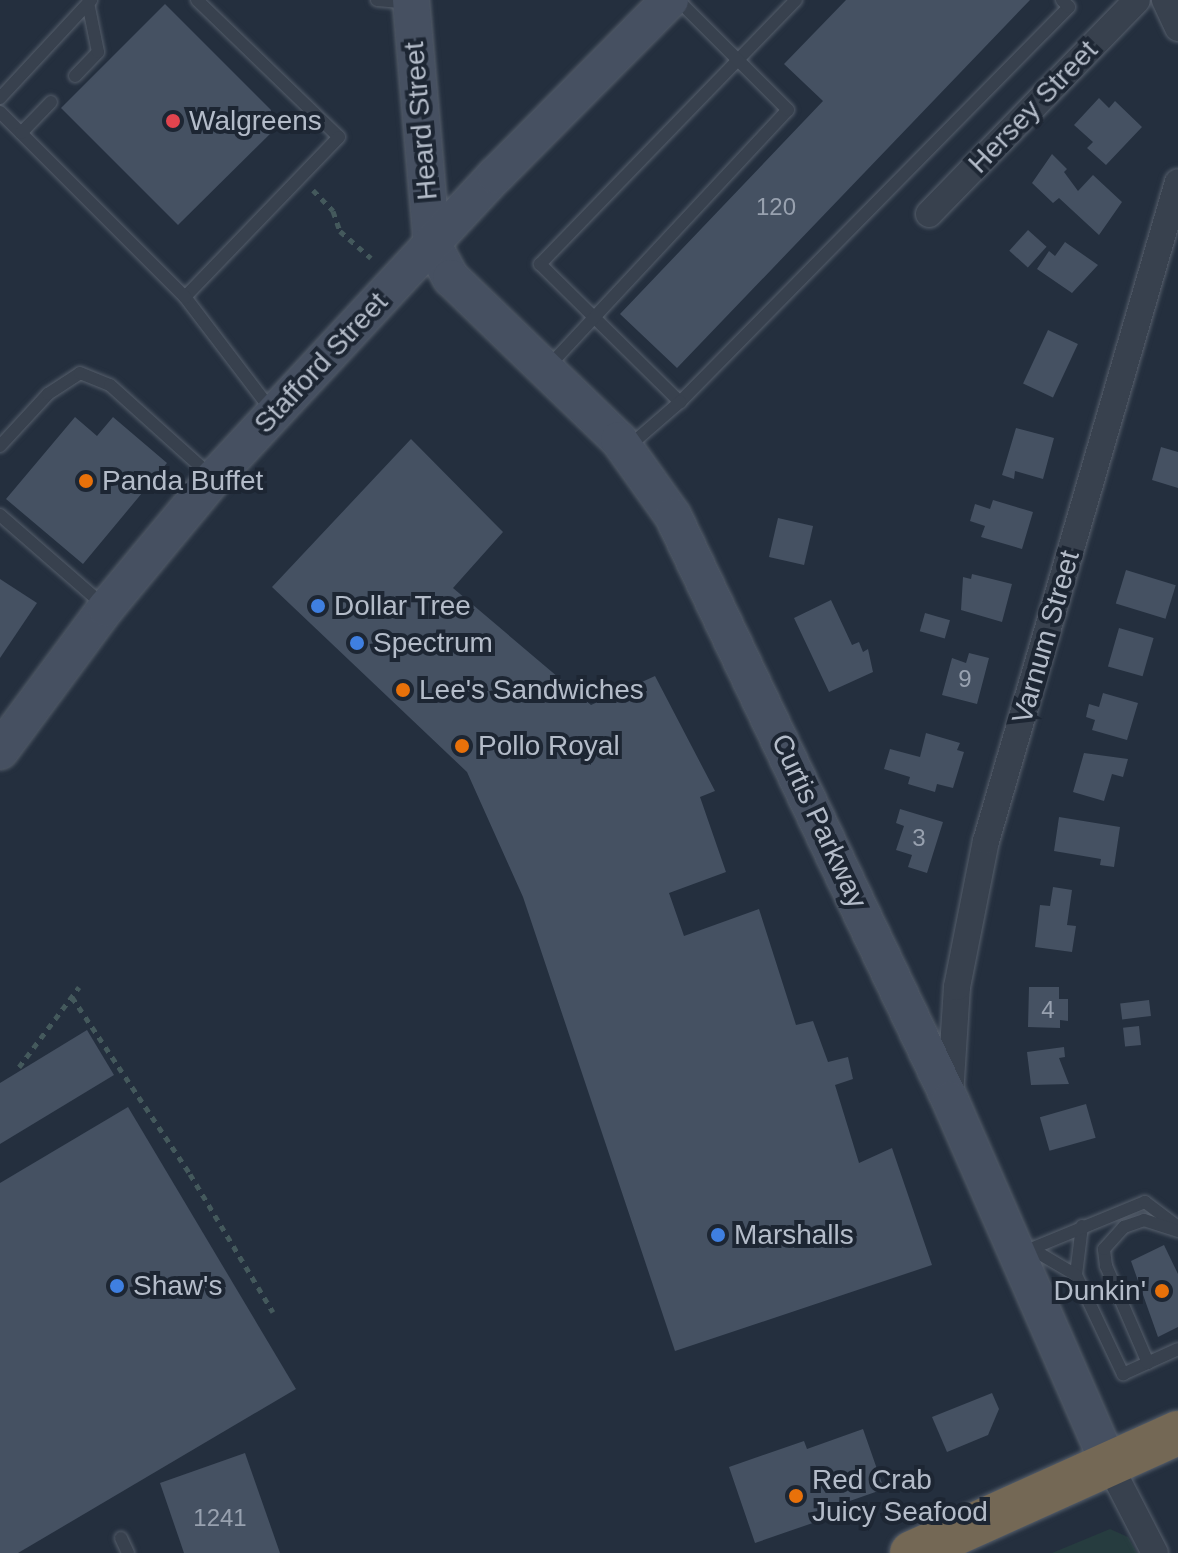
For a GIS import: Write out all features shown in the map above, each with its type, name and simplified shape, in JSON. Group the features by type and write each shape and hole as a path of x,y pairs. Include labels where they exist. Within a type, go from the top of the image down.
{"highway":[{"path":"912,1553 1178,1433"}],"street":[{"name":"Stafford Street","path":"4,735 214,478 273,412 432,243 670,0"},
{"name":"Hersey Street","path":"929,214 1137,0"},
{"path":"1165,0 1178,28"},
{"name":"Heard Street","path":"400,1 432,243"},
{"name":"Varnum Street","path":"950,1100 957,987 986,841 1178,182"},
{"name":"Curtis Parkway","path":"432,243 451,278 626,449 673,516 1024,1251 1109,1464"},
{"path":"1109,1464 1155,1553"}],"lane":[{"path":"185,297 339,137 197,0"},
{"path":"546,370 788,110 678,0"},
{"path":"680,402 540,264 796,0"},
{"path":"626,449 680,402 1069,7 1062,0"},
{"path":"75,76 98,52 90,2"},
{"path":"0,98 90,2"},
{"path":"21,133 51,102"},
{"path":"0,112 185,297 273,412"},
{"path":"0,446 48,394 80,373 110,385 214,478"},
{"path":"0,515 106,608"},
{"path":"1024,1251 1145,1202 1178,1229"},
{"path":"1148,1363 1106,1266 1104,1249 1124,1227 1144,1220 1178,1229"},
{"path":"1082,1226 1076,1275 1123,1374 1178,1349"},
{"path":"1024,1251 1076,1275"},
{"path":"121,1538 128,1553"}],"path":[{"path":"301,178 333,211 340,231 371,258"},
{"path":"19,1067 79,987"},
{"path":"72,997 190,1174 273,1312"}],"green space":[{"path":"1110,1529 1128,1537 1137,1553 1052,1553"}],"building":[{"path":"846,0 1030,0 677,368 620,314 823,101 784,64"},
{"name":"Walgreens","path":"165,4 271,110 272,132 178,225 61,108"},
{"path":"1099,98 1109,108 1115,101 1142,127 1106,165 1087,148 1093,142 1074,125"},
{"path":"1052,154 1067,169 1064,172 1078,191 1093,175 1122,202 1099,235 1059,198 1053,203 1032,183"},
{"path":"1028,230 1047,247 1028,268 1009,251"},
{"path":"1065,242 1098,265 1072,293 1037,269 1049,251 1055,256"},
{"path":"1048,330 1078,344 1053,397 1023,383"},
{"name":"Panda Buffet","path":"75,417 97,436 113,417 167,463 83,564 6,499"},
{"path":"1016,428 1054,438 1043,479 1015,471 1014,479 1002,475"},
{"path":"411,439 503,532 453,588 591,705 655,676 715,791 700,797 726,872 669,893 684,936 759,909 796,1025 813,1021 828,1062 848,1057 853,1079 835,1085 859,1163 892,1148 932,1265 675,1351 523,897 467,772 272,587"},
{"path":"1161,447 1178,452 1178,488 1152,480"},
{"path":"993,500 1033,512 1022,549 981,537 985,526 970,521 975,504 990,509"},
{"path":"778,518 813,526 804,565 769,557"},
{"path":"1126,570 1176,585 1165,619 1116,603"},
{"path":"972,574 1012,584 1002,622 961,610 963,577 971,579"},
{"path":"0,579 37,603 0,658"},
{"path":"831,600 852,645 859,642 863,652 868,649 873,672 829,692 794,618"},
{"path":"925,613 950,620 945,638 920,631"},
{"path":"1119,628 1154,638 1143,676 1108,666"},
{"path":"969,653 989,658 977,704 942,695 952,658 966,663"},
{"path":"1103,693 1138,703 1127,740 1092,730 1095,720 1086,717 1089,704 1099,707"},
{"path":"926,733 960,743 957,750 964,752 953,788 937,784 935,792 908,784 910,777 884,769 890,749 920,757"},
{"path":"1084,753 1128,759 1123,777 1112,774 1104,801 1073,792"},
{"path":"900,809 943,822 927,873 908,867 912,855 896,850 904,826 896,823"},
{"path":"1059,817 1120,827 1114,867 1100,865 1101,859 1054,851"},
{"path":"1053,887 1072,890 1067,925 1076,926 1072,952 1035,947 1040,905 1050,906"},
{"path":"1029,987 1059,987 1059,999 1068,999 1068,1021 1060,1020 1060,1028 1028,1027"},
{"path":"1149,1000 1151,1016 1122,1019 1120,1004"},
{"path":"1139,1026 1141,1045 1125,1047 1123,1028"},
{"path":"87,1030 114,1075 0,1144 0,1083"},
{"path":"1064,1047 1065,1057 1059,1058 1069,1084 1031,1085 1027,1052"},
{"path":"1086,1104 1096,1138 1050,1151 1040,1117"},
{"name":"Shaw's","path":"128,1107 296,1389 18,1553 0,1553 0,1183"},
{"path":"1164,1245 1178,1274 1178,1327 1158,1337 1131,1261"},
{"path":"992,1393 999,1409 988,1435 947,1452 932,1417"},
{"path":"863,1429 884,1489 827,1509 830,1517 755,1543 729,1467 804,1441 807,1449"},
{"path":"245,1453 280,1553 184,1553 160,1483"}],"place":[{"name":"Walgreens","path":"173,121"},
{"name":"Panda Buffet","path":"86,481"},
{"name":"Dollar Tree","path":"318,606"},
{"name":"Spectrum","path":"357,643"},
{"name":"Lee's Sandwiches","path":"403,690"},
{"name":"Pollo Royal","path":"462,746"},
{"name":"Marshalls","path":"718,1235"},
{"name":"Shaw's","path":"117,1286"},
{"name":"Dunkin'","path":"1162,1291"},
{"name":"Red Crab Juicy Seafood","path":"796,1496"}]}
